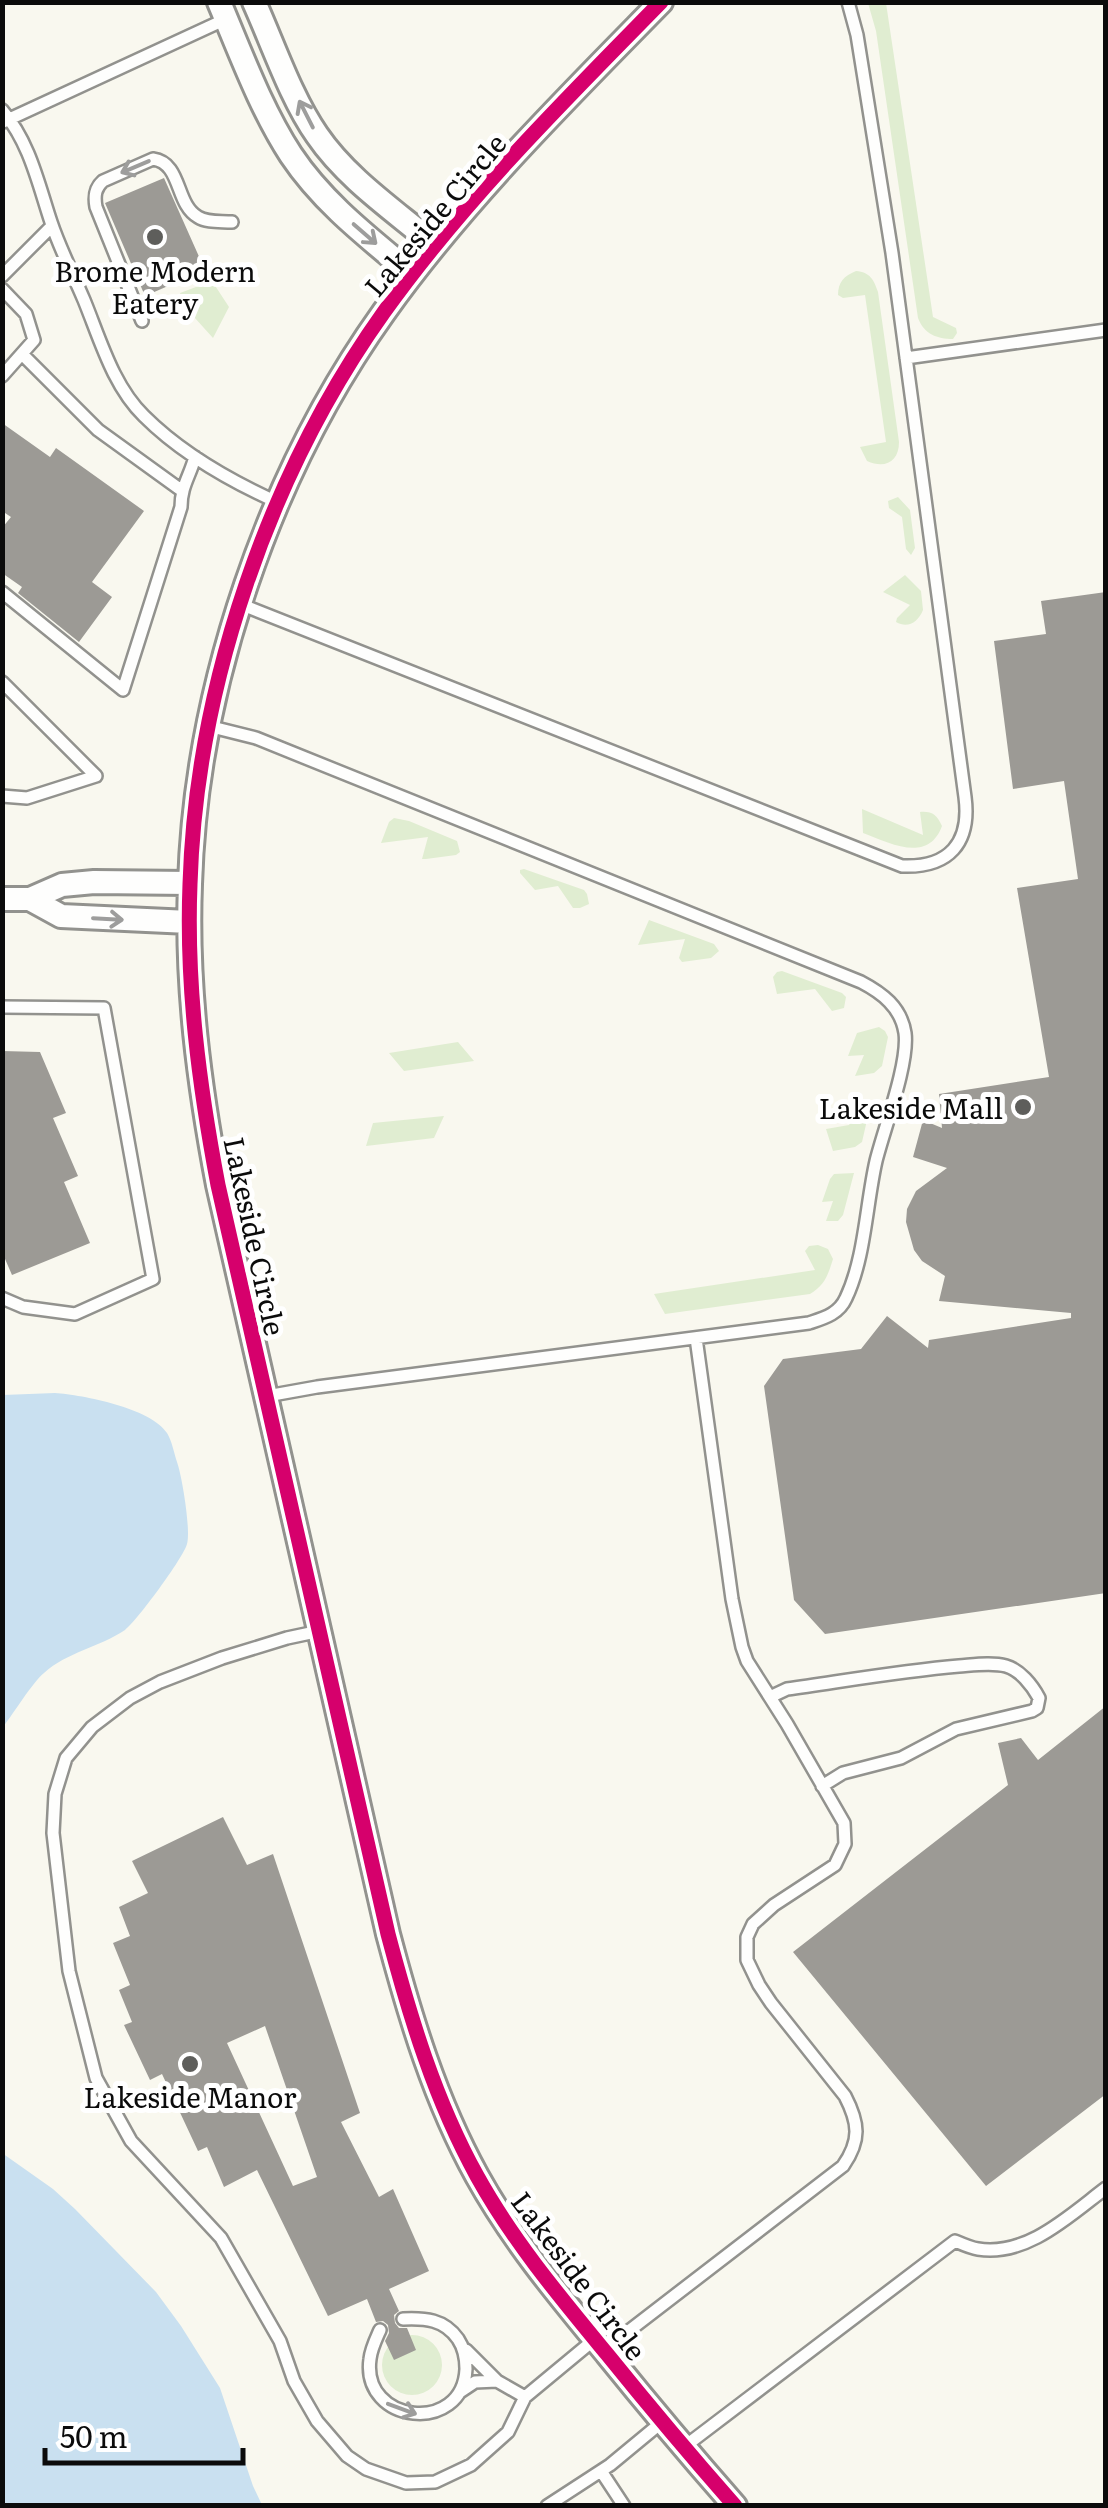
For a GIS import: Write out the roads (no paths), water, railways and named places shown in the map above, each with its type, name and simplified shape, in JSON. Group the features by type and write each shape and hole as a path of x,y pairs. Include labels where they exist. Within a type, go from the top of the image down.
{"street":[{"path":"254,2 316,134 355,176 435,245"},
{"name":"Lakeside Circle","path":"661,2 435,245 382,315 338,384 279,503 240,604 208,726 196,814 190,922 194,1038 218,1185 388,1934 430,2072 460,2142 493,2204 537,2269 735,2506"},
{"path":"222,10 292,157 326,198 412,274"},
{"path":"30,900 62,885 190,883"},
{"path":"2,899 30,900 61,916 190,922"}],"lane":[{"path":"240,604 902,866 930,865 954,851 961,840 967,809 892,254 857,34 848,2"},
{"path":"222,10 5,117 31,156 52,226 125,392 142,414 195,457 221,475 279,503"},
{"path":"142,321 96,207 98,186 153,159 160,160 170,168 195,216 232,222"},
{"path":"2,276 52,226"},
{"path":"2,289 26,314 34,340 2,376"},
{"path":"906,358 1106,330"},
{"path":"22,354 98,430 181,490"},
{"path":"2,592 123,690 182,506 181,490 195,457"},
{"path":"2,682 96,776 26,798 2,796"},
{"path":"208,726 256,738 861,982 891,1002 905,1031 905,1048 876,1164 862,1242 846,1299 839,1310 809,1323 266,1396"},
{"path":"2,1006 104,1008 154,1279 74,1314 23,1307 2,1298"},
{"path":"320,1631 222,1658 160,1682 130,1698 92,1727 66,1758 55,1794 54,1833 69,1971 96,2078 132,2141 221,2238 280,2341 294,2381 317,2421 347,2456 366,2469 406,2483 435,2482 472,2465 508,2432 525,2397 831,2176 852,2154 856,2141 856,2126 845,2096 759,1985 747,1960 747,1937 753,1924 774,1904 834,1864 845,1844 844,1823 747,1661 736,1623 696,1338"},
{"path":"770,1696 787,1689 930,1668 1004,1665 1033,1687 1039,1698 1032,1711 956,1729 902,1758 843,1773 822,1786"},
{"path":"683,2448 955,2241 978,2249 999,2250 1020,2244 1062,2222 1106,2188"},
{"path":"402,2320 426,2318 441,2323 497,2381 525,2397"},
{"path":"380,2330 370,2361 370,2377 377,2392 402,2412 418,2415 448,2405 465,2378 462,2346"},
{"path":"458,2393 475,2382 497,2381"},
{"path":"547,2506 601,2471 662,2422"},
{"path":"601,2471 624,2506"}],"water":[{"path":"55,1393 132,1410 147,1416 167,1433 183,1490 187,1544 131,1625 44,1673 3,1727 3,1395"},
{"path":"2,2153 53,2189 156,2292 220,2388 262,2505 3,2505"}],"place":[{"name":"Brome Modern Eatery","path":"155,237"},
{"name":"Lakeside Mall","path":"1023,1107"},
{"name":"Lakeside Manor","path":"190,2064"}]}
